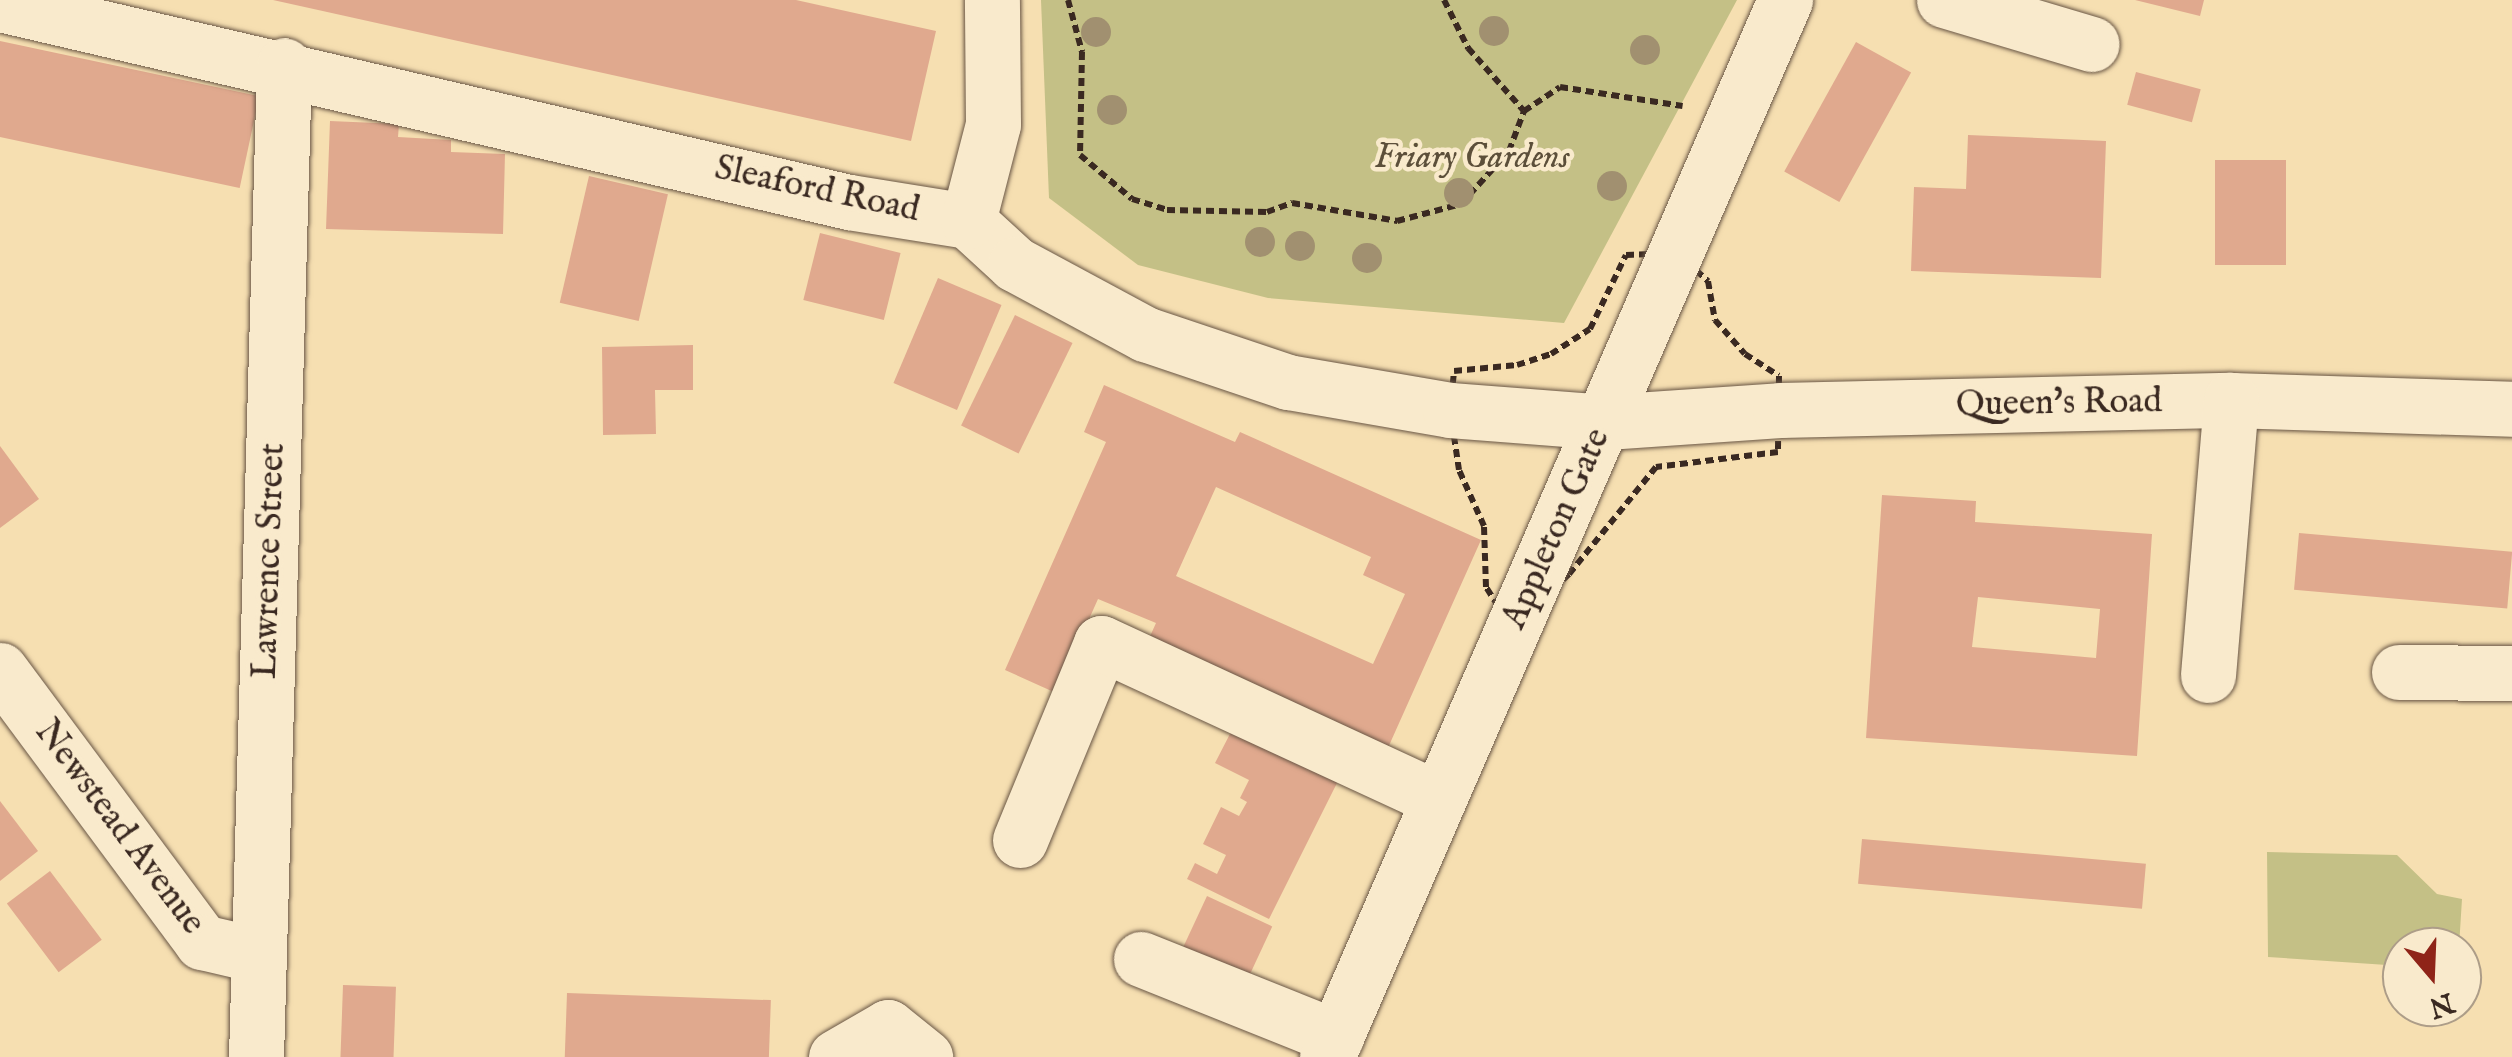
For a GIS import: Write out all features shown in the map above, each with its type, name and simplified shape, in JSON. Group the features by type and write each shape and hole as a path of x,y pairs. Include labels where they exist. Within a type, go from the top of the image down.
{"street":[{"path":"968,220 993,124 992,0"},
{"name":"Appleton Gate","path":"1332,1047 1435,797 1606,422 1784,0"},
{"path":"1944,0 2092,44"},
{"name":"Sleaford Road","path":"0,4 158,20 284,65 850,202 968,220 1015,264 1145,334 1288,382 1450,410 1606,422"},
{"name":"Lawrence Street","path":"256,1057 284,65"},
{"path":"2208,675 2231,400"},
{"name":"Queen's Road","path":"1606,422 1780,410 2231,400 2512,409"},
{"path":"1020,840 1101,643 1435,797"},
{"name":"Newstead Avenue","path":"0,670 202,942 258,955"},
{"path":"2399,672 2512,673"},
{"path":"1141,959 1332,1047"},
{"path":"836,1057 888,1026 925,1057"}],"path":[{"path":"1068,0 1082,52 1080,155 1132,200 1167,210 1266,212 1292,203 1397,222 1461,204 1509,151 1524,112 1560,87 1734,111"},
{"path":"1444,0 1468,48 1524,112"}],"green space":[{"name":"Friary Gardens","path":"1041,0 1737,0 1564,323 1268,298 1138,265 1049,198"},
{"path":"2267,852 2397,855 2437,894 2462,899 2460,927 2382,927 2382,965 2268,957"}],"building":[{"path":"273,0 796,0 936,31 911,141"},
{"path":"2135,0 2204,0 2200,16"},
{"path":"0,41 259,96 240,188 0,137"},
{"path":"1856,42 1911,73 1839,202 1784,171"},
{"path":"2136,72 2201,89 2192,122 2127,105"},
{"path":"330,121 399,124 398,137 451,140 451,152 505,154 503,234 326,229"},
{"path":"1968,135 2106,141 2101,278 1911,271 1914,187 1966,189"},
{"path":"2215,160 2286,160 2286,265 2215,265"},
{"path":"589,176 668,194 639,321 560,303"},
{"path":"820,233 901,253 884,320 803,300"},
{"path":"938,278 1002,305 957,410 893,383"},
{"path":"1015,315 1073,343 1019,454 961,426"},
{"path":"693,345 693,390 655,390 656,434 603,435 602,347"},
{"path":"1104,385 1235,442 1240,432 1481,540 1387,750 1147,643 1156,623 1098,599 1056,693 1005,670 1106,442 1084,432","holes":["1216,487 1371,557 1363,575 1405,594 1373,664 1176,576"]},
{"path":"0,446 39,499 0,528"},
{"path":"1882,495 1976,501 1975,522 2152,534 2137,756 1866,738","holes":["1978,597 2100,609 2096,658 1972,647"]},
{"path":"2299,533 2512,552 2507,608 2294,590"},
{"path":"1232,730 1344,769 1269,919 1187,879 1195,863 1217,874 1226,855 1203,844 1221,807 1239,816 1247,802 1240,798 1249,780 1215,763"},
{"path":"0,801 38,851 0,881"},
{"path":"1862,839 2146,864 2142,909 1858,884"},
{"path":"50,871 102,940 59,972 7,903"},
{"path":"1207,896 1272,926 1240,995 1175,965"},
{"path":"343,985 396,987 394,1057 340,1057"},
{"path":"567,993 771,1000 769,1057 565,1057"}]}
